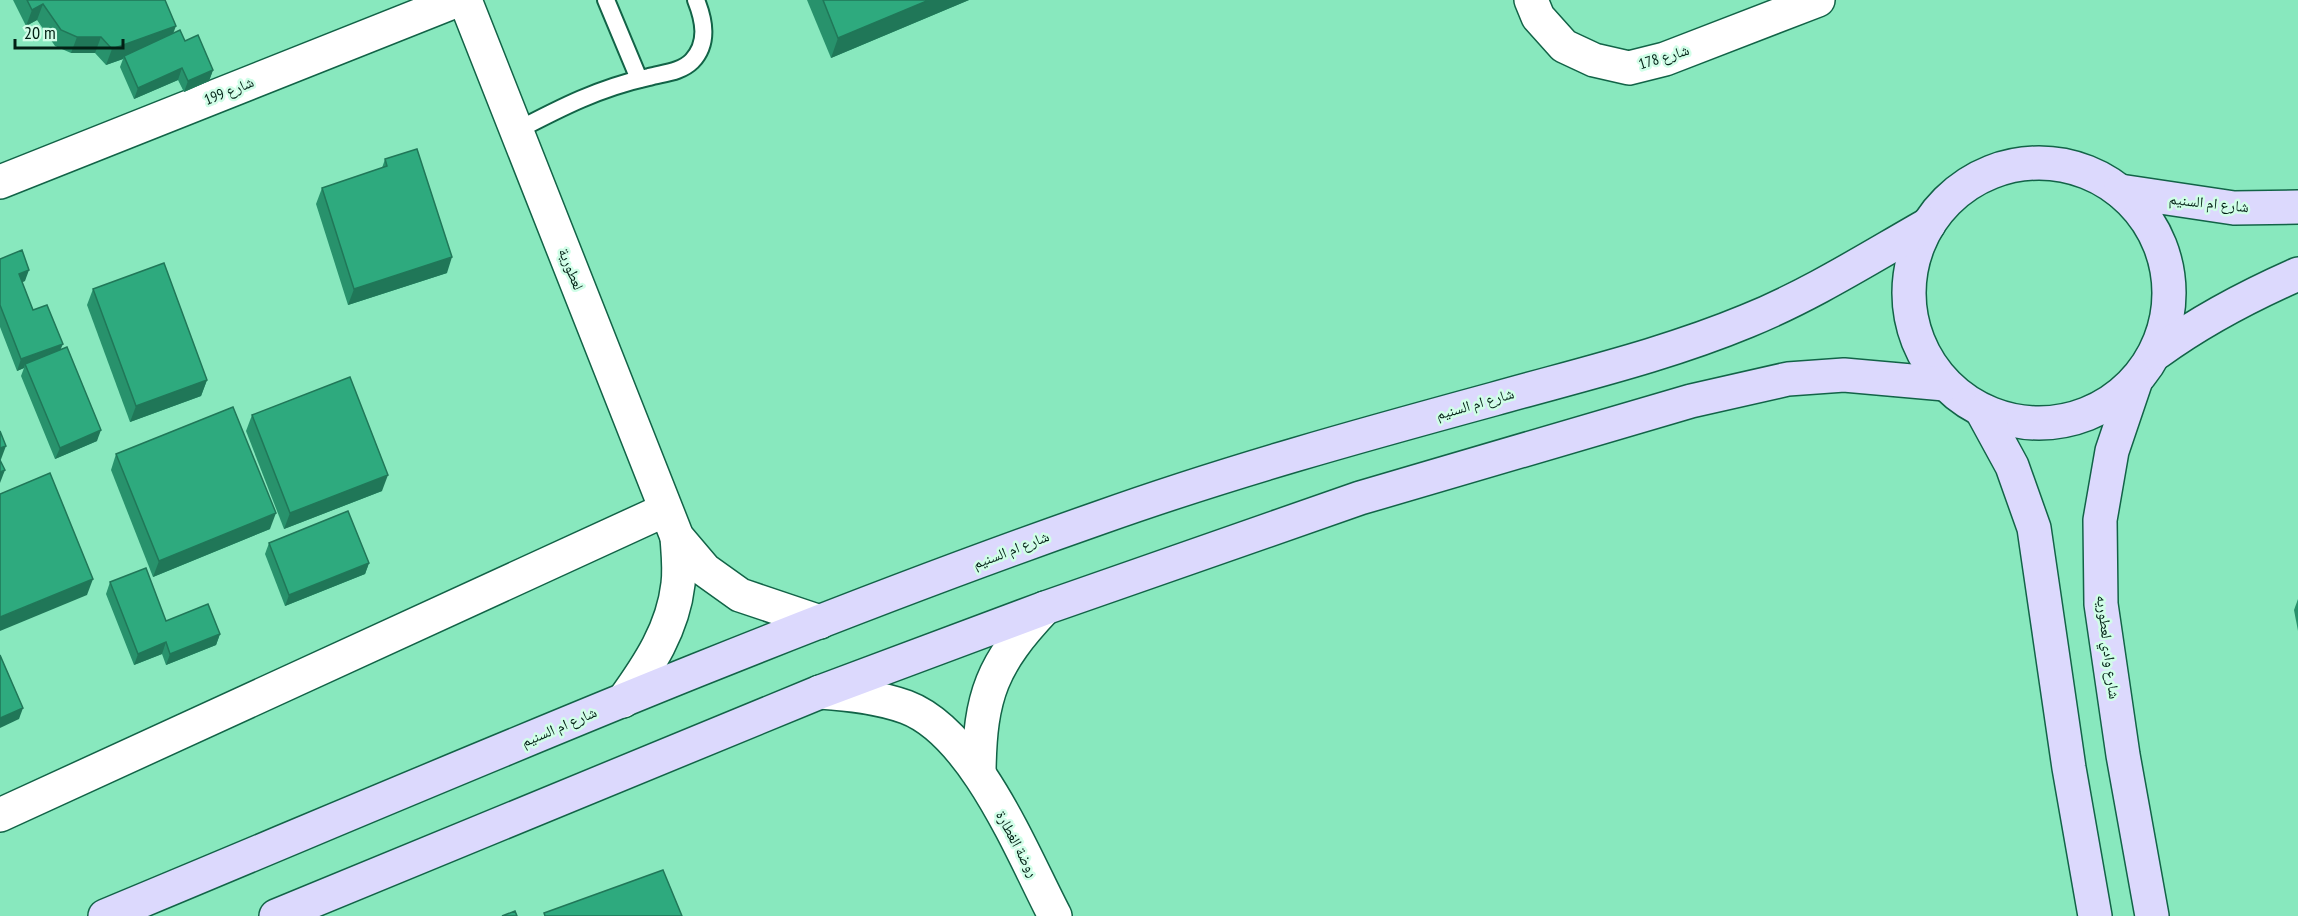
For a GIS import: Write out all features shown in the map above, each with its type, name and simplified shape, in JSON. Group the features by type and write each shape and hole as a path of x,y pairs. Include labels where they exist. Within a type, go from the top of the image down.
{"main road":[{"path":"2158,352 2169,301 2165,260 2148,222 2120,191 2081,170 2039,162 1996,170 1957,191 1929,224 1912,264 1909,307 1921,349 1945,384 1982,411 2022,423 2065,422 2104,406 2136,380 2158,352 2198,323 2242,298 2298,274"},
{"name":"شارع ام السنيم","path":"2120,191 2234,208 2298,207"},
{"name":"شارع ام السنيم","path":"105,916 623,701 820,622 1101,517 1351,438 1673,349 1748,321 1806,294 1929,224"},
{"path":"276,916 820,692 1045,608 1360,498 1691,401 1788,379 1844,375 1945,384"},
{"name":"شارع وادي لعطوريه","path":"2136,380 2112,451 2100,520 2101,604 2123,755 2152,916"},
{"path":"1982,411 2012,466 2034,528 2069,768 2095,916"}],"street":[{"name":"شارع 199","path":"0,182 458,0"},
{"name":"لعطورية","path":"465,0 671,524 679,583 668,628 646,668 623,701"},
{"name":"شارع 178","path":"1531,0 1538,17 1564,46 1594,60 1629,68 1665,59 1818,0"},
{"name":"لعطورية","path":"671,524 705,570 740,595 820,622"},
{"path":"0,815 671,524"},
{"name":"روضة الغطارة","path":"979,772 980,726 992,681 1014,641 1045,608"},
{"name":"روضة الغطارة","path":"820,692 860,695 907,708 948,734 979,772 1055,916"}],"lane":[{"path":"606,0 639,79"},
{"path":"516,130 583,97 639,79 679,70 693,60 701,46 705,30 696,0"}],"building":[{"path":"27,0 165,0 176,26 112,49 101,37 77,37 61,30 43,4 32,10"},
{"path":"823,0 929,0 838,38"},
{"path":"180,30 185,41 198,35 213,70 188,81 182,68 138,88 124,56"},
{"path":"417,149 452,257 354,289 322,188 387,166 385,159"},
{"path":"22,250 29,270 19,274 33,310 47,305 63,344 21,359 0,305 0,259"},
{"path":"164,263 207,380 136,406 93,289"},
{"path":"67,347 101,430 60,448 25,364"},
{"path":"350,377 388,475 290,513 252,415"},
{"path":"233,407 276,513 159,561 116,454"},
{"path":"0,431 6,446 0,448"},
{"path":"0,460 5,470 0,472"},
{"path":"50,473 93,579 0,617 0,494"},
{"path":"348,511 369,563 289,595 269,543"},
{"path":"146,568 166,621 208,604 220,634 170,654 166,642 138,654 110,582"},
{"path":"0,655 23,708 0,718"},
{"path":"663,870 682,916 545,916 544,913"},
{"path":"515,911 517,916 502,916"}]}
